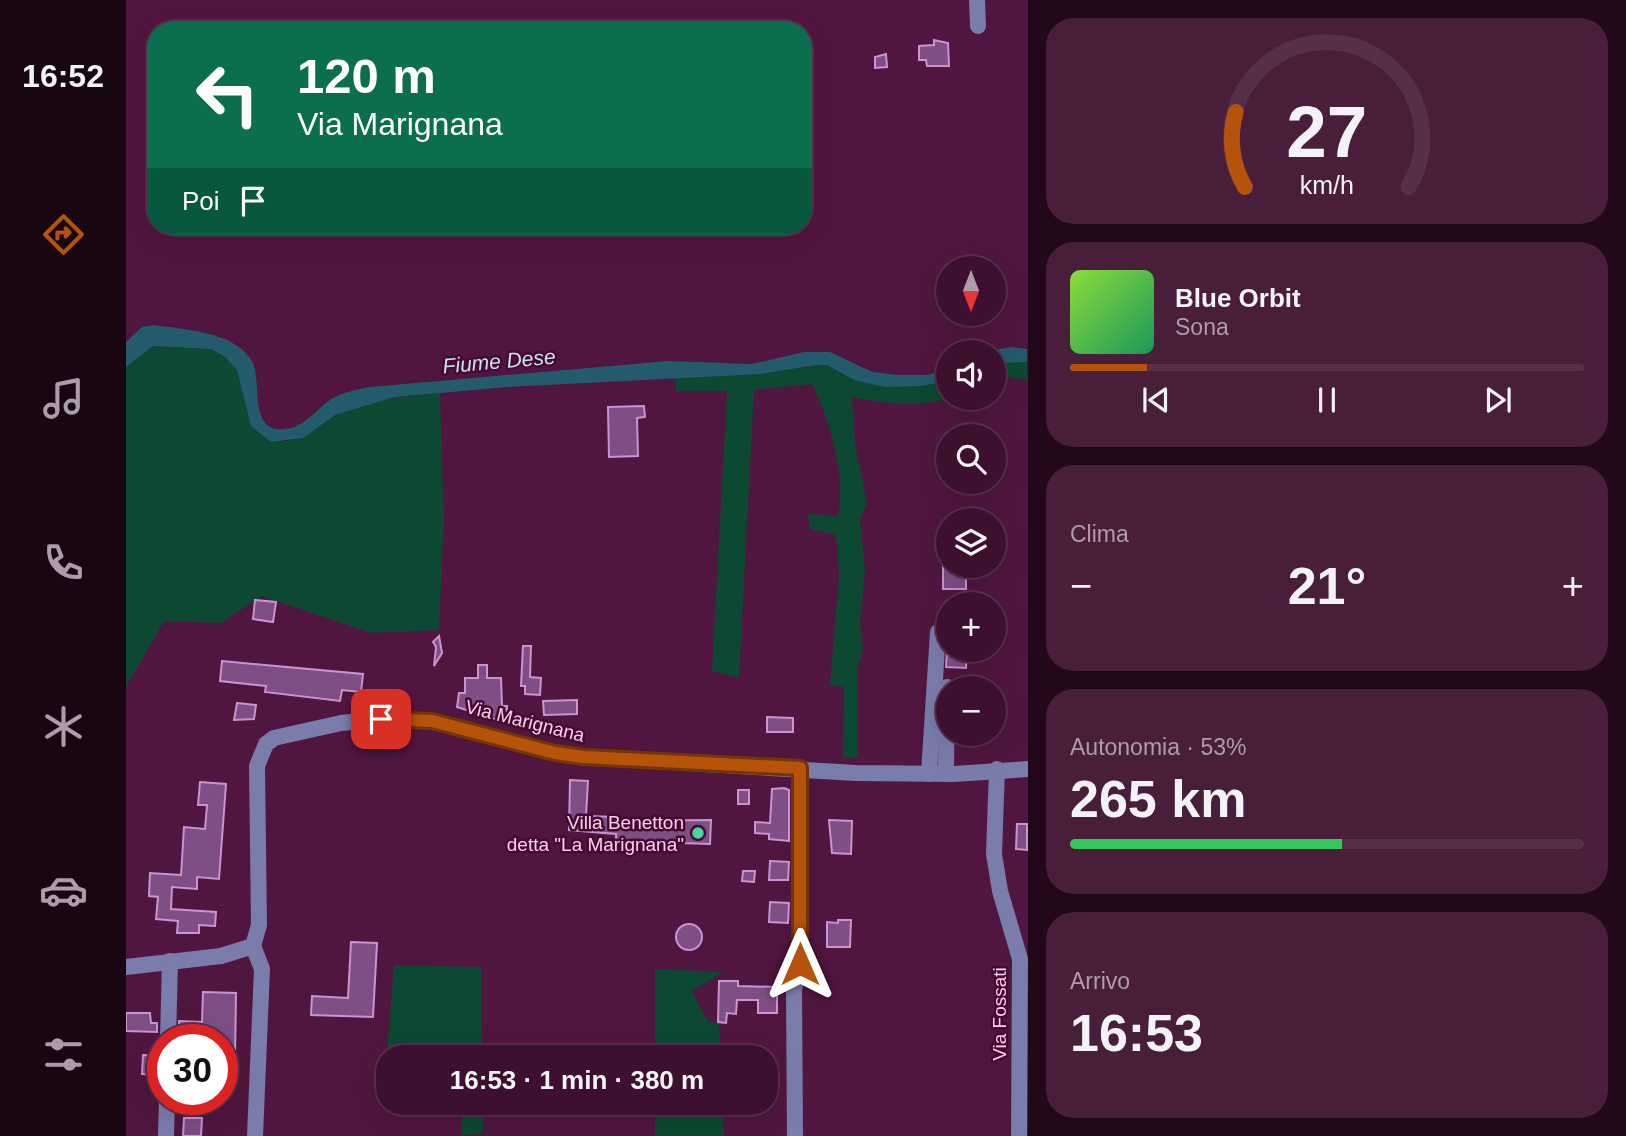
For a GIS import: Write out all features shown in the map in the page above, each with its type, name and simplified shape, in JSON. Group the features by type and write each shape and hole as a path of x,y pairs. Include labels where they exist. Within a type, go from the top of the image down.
{"street":[{"path":"977,0 978,26"},
{"path":"937,662 938,774"},
{"name":"Via Marignana","path":"253,946 259,925 257,766 266,744 275,738 354,721 432,721 555,753 584,757 938,774 1027,769"},
{"path":"938,774 941,746"},
{"path":"795,1136 794,990 800,964 800,768"},
{"name":"Via Fossati","path":"997,769 994,854 1000,891 1020,959 1019,1136"},
{"path":"126,967 221,956 253,946 262,969 255,1136"},
{"path":"168,1024 170,961"},
{"path":"166,1136 167,1115"}],"green space":[{"path":"153,346 211,349 224,356 237,370 251,426 271,442 298,438 334,416 359,406 386,399 440,393 444,519 439,630 371,633 262,596 221,623 164,621 126,687 126,367"},
{"path":"1006,360 1027,362 1027,380 1006,377"},
{"path":"827,365 854,380 936,377 936,402 903,404 852,397 855,444 867,503 860,520 865,570 860,622 863,650 858,665 858,758 843,757 844,687 830,685 839,575 836,535 810,529 808,514 838,516 840,500 835,448 812,384 754,390 739,678 712,671 727,391 676,391 676,377 761,374"},
{"path":"394,965 481,967 482,1045 388,1045"},
{"path":"655,969 723,972 692,991 708,1022 719,1023 720,1045 655,1045"},
{"path":"462,1115 483,1115 483,1133 461,1136"},
{"path":"655,1115 723,1115 724,1136 655,1136"}],"water":[{"path":"154,325 194,331 233,343 252,361 258,404 265,423 273,428 285,429 303,422 335,397 370,387 668,361 752,364 804,352 830,352 872,372 898,375 936,372 936,383 885,387 854,380 827,365 817,365 761,374 508,387 394,397 335,415 303,438 271,442 251,426 237,370 224,356 211,349 153,346 126,367 126,342 142,327"},
{"path":"1006,348 1027,349 1027,362 1006,363"}],"building":[{"path":"934,40 948,43 949,66 927,66 926,60 919,60 919,46 934,45"},
{"path":"886,54 887,67 875,68 875,57"},
{"path":"644,406 645,417 637,418 638,456 609,457 608,407"},
{"path":"943,578 966,578 966,589 943,589"},
{"path":"255,600 276,602 273,622 253,619"},
{"path":"439,636 442,653 434,666 436,647 433,642"},
{"path":"523,646 531,646 530,677 541,678 540,695 525,694 525,686 521,686"},
{"path":"222,661 363,674 361,692 342,690 340,701 265,692 266,686 220,681"},
{"path":"946,662 966,662 966,668 946,667"},
{"path":"478,665 487,665 487,678 501,678 502,706 507,706 507,723 457,707 459,693 465,693 465,678 478,678"},
{"path":"577,700 577,714 544,715 543,701"},
{"path":"237,703 256,705 254,719 234,720"},
{"path":"767,717 793,718 793,732 767,732"},
{"path":"570,780 588,781 586,816 618,817 618,821 711,820 710,844 616,841 616,834 569,830"},
{"path":"200,782 226,784 219,879 197,877 197,889 172,887 171,909 216,912 215,926 199,925 199,933 177,933 178,921 156,919 158,897 149,896 150,873 181,875 184,827 205,829 207,805 198,805"},
{"path":"772,789 789,790 789,841 769,839 769,834 755,833 755,822 770,823"},
{"path":"738,790 749,790 749,804 738,804"},
{"path":"829,820 852,821 851,854 832,853"},
{"path":"1017,824 1027,824 1027,850 1016,849"},
{"path":"770,861 789,862 788,880 769,880"},
{"path":"743,871 755,871 754,882 742,881"},
{"path":"770,902 789,903 788,923 769,922"},
{"path":"838,920 851,920 850,947 827,947 827,922 838,923"},
{"path":"689,924 698,928 702,937 698,946 689,950 680,946 676,937 680,928"},
{"path":"351,942 377,943 373,1017 311,1015 312,996 348,998"},
{"path":"719,981 738,981 738,986 777,987 777,1013 758,1013 758,1000 737,1000 736,1014 727,1013 726,1023 718,1022"},
{"path":"203,992 236,993 236,1024 179,1024 179,1021 202,1022"},
{"path":"126,1013 150,1013 151,1023 157,1023 147,1024 147,1032 126,1031"},
{"path":"143,1055 147,1055 147,1074 142,1074"},
{"path":"184,1118 202,1118 201,1136 183,1136"}],"place":[{"name":"Villa Benetton detta \"La Marignana\"","path":"698,833"}],"route":[{"path":"381,719 432,721 459,726 555,753 584,757 800,768 800,964"}],"water label":[{"name":"Fiume Dese","path":"499,361"}]}
